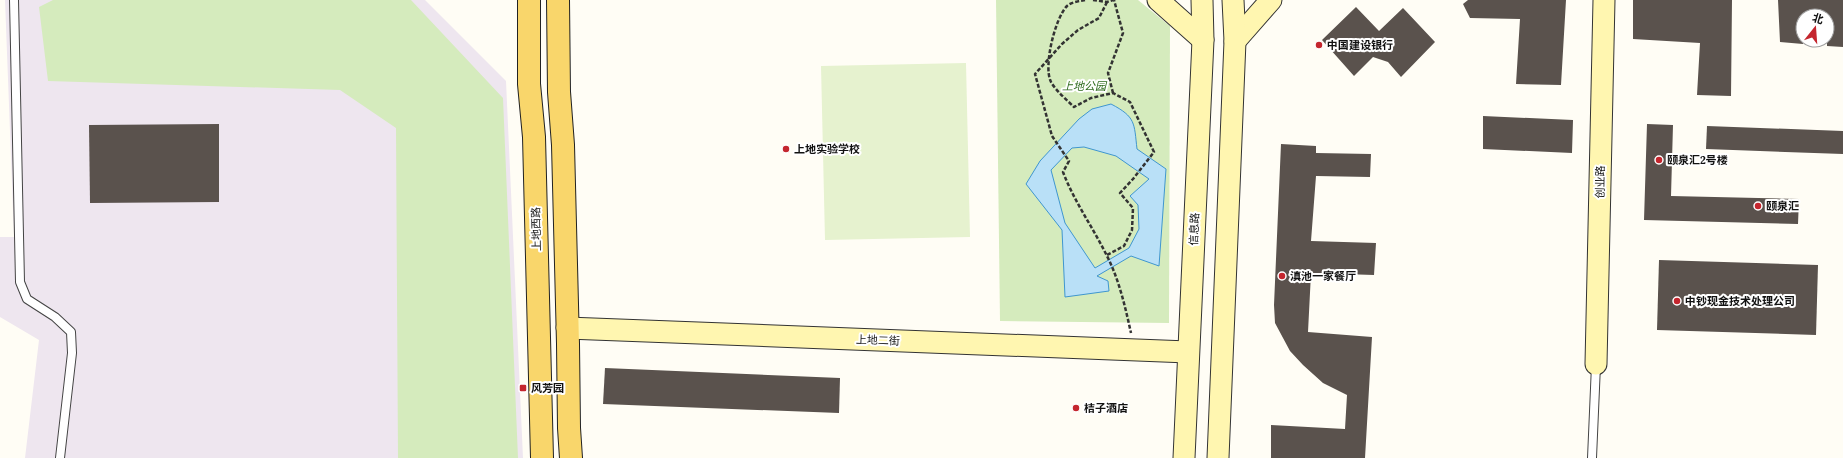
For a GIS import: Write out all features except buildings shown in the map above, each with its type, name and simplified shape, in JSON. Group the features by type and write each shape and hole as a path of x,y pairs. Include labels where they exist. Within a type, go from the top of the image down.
{"main road":[{"name":"上地西路","path":"529,0 529,84 534,137 542,458"},
{"path":"558,0 559,92 563,145 569,428 571,458"},
{"path":"1158,0 1203,40"},
{"name":"信息路","path":"1184,458 1203,40 1202,0"},
{"path":"1218,458 1235,41 1233,0"},
{"path":"1235,41 1271,0"},
{"name":"创业路","path":"1596,364 1604,0"},
{"name":"上地二街","path":"567,328 1188,352"}],"lane":[{"path":"14,0 20,282 27,299 55,317 71,332 72,353 60,458"},
{"path":"1592,458 1596,364"}],"path":[{"path":"1085,0 1068,5 1058,20 1051,41 1049,59 1050,82 1074,107 1091,98 1113,93 1130,102 1154,152 1120,193 1133,208 1132,230 1124,246 1107,255"},
{"path":"1093,0 1107,2 1113,0 1123,33 1108,73 1113,93"},
{"path":"1107,2 1099,18 1078,30 1036,74 1052,136 1069,161 1063,172 1071,193 1107,255 1126,307 1134,349"}],"shaded area":[{"path":"5,0 425,0 506,81 523,458 25,458 39,340 0,317 0,237 14,237"}],"green space":[{"path":"53,0 411,0 503,98 518,458 398,458 396,128 340,90 48,81 39,7"},
{"name":"上地公园","path":"996,0 1138,0 1170,26 1169,323 1000,321"},
{"path":"966,63 970,237 825,240 821,66"}],"water":[{"path":"1111,104 1125,113 1129,117 1134,127 1137,149 1166,169 1159,266 1131,256 1097,276 1108,281 1109,291 1065,297 1062,230 1026,184 1040,161 1079,119 1092,109","holes":["1084,147 1116,156 1149,179 1130,196 1138,205 1139,229 1129,248 1095,268 1065,223 1051,170 1072,148"]}],"place":[{"name":"中国建设银行","path":"1319,45"},
{"name":"上地实验学校","path":"786,149"},
{"name":"颐泉汇2号楼","path":"1659,160"},
{"name":"颐泉汇","path":"1758,206"},
{"name":"滇池一家餐厅","path":"1282,276"},
{"name":"中钞现金技术处理公司","path":"1677,301"},
{"name":"风芳园","path":"523,388"},
{"name":"桔子酒店","path":"1076,408"}]}
